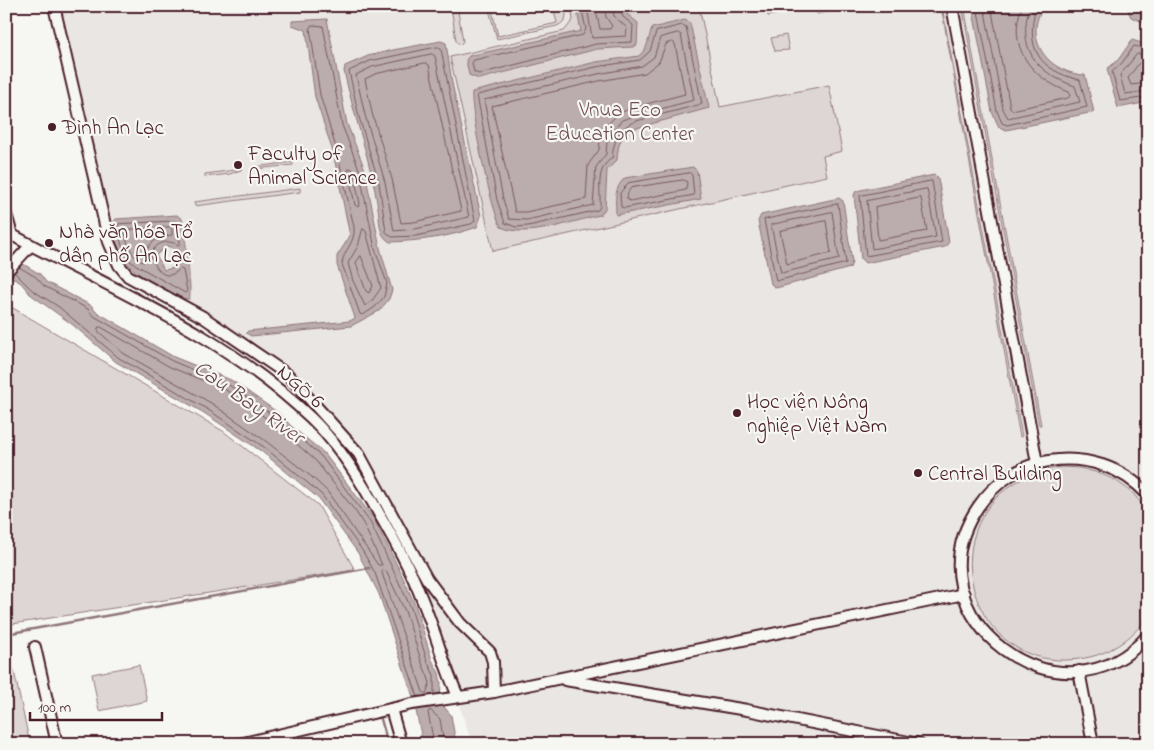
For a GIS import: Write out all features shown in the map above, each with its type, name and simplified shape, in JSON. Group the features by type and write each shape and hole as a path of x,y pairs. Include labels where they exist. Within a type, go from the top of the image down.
{"street":[{"path":"54,6 109,242 119,265 128,276 203,317 288,375 360,454 428,579 460,623 490,652 493,662 494,692"},
{"path":"952,6 1037,463"},
{"name":"NGÕ 6","path":"6,214 11,234 28,248 216,345 263,377 312,419 349,465 394,543 420,594 456,697"},
{"path":"6,272 28,248"},
{"path":"1148,496 1125,476 1101,464 1065,459 1037,463 1006,478 992,490 975,511 967,527 961,553 960,571 964,594 981,629 1007,654 1040,669 1057,672 1079,671 1101,666 1118,659 1132,650 1148,635"},
{"path":"239,744 412,704 494,692 964,594"},
{"path":"35,647 57,744"},
{"path":"1079,671 1093,744"},
{"path":"559,679 739,709 919,744"},
{"path":"391,709 401,744"}],"shaded area":[{"name":"Học viện Nông nghiệp Việt Nam","path":"58,6 1148,6 1148,744 472,744 404,533 362,453 290,373 128,270 118,260"}],"green space":[{"path":"451,6 457,6 463,41 460,45 456,41"},
{"path":"488,6 491,6 498,36 557,23 553,6 565,6 566,15 563,22 557,26 497,39"},
{"name":"Vnua Eco Education Center","path":"571,6 699,6 720,107 829,85 842,151 823,156 827,176 493,251 450,57 564,31 573,20"},
{"path":"785,6 815,6 768,16 767,10"},
{"path":"815,6 855,6 855,7 817,14"},
{"path":"941,6 1022,436 1020,437"},
{"path":"956,6 958,6 1036,426 1034,426"},
{"path":"962,6 964,6 1041,425 1039,425"},
{"path":"786,35 789,50 775,51 771,38"},
{"path":"958,63 1027,435 1025,436 964,103"},
{"path":"293,162 293,165 254,169 254,167"},
{"path":"243,169 230,174 205,177 205,174"},
{"path":"300,188 300,192 195,206 194,202"},
{"path":"6,304 223,431 318,505 355,570 6,625"},
{"path":"1061,467 1080,468 1115,480 1132,492 1148,512 1148,616 1127,639 1110,650 1079,659 1037,656 1005,639 982,611 971,577 973,541 987,508 1017,482"},
{"path":"10,653 30,744 6,744 6,654"},
{"path":"139,665 147,701 99,711 92,674"}],"water":[{"path":"301,6 373,6 306,12"},
{"path":"576,6 623,6 627,14 638,23 637,45 633,47 597,49 479,79 469,75 466,60 469,56 581,31"},
{"path":"972,6 1042,6 1036,29 1040,47 1044,55 1058,67 1076,74 1085,75 1094,112 1006,130 999,127 992,112"},
{"path":"1126,6 1148,6 1148,24 1131,17"},
{"path":"327,19 347,124 364,167 380,248 392,290 389,299 379,311 351,326 251,336 246,333 248,331 350,321 355,318 337,265 337,256 350,236 333,152 315,97 306,30 292,25 292,21"},
{"path":"685,20 690,23 709,108 629,130 620,144 617,160 607,170 605,209 600,215 536,230 512,230 501,227 492,201 482,160 474,119 472,92 596,62 639,56 646,48 652,28"},
{"path":"1132,40 1148,45 1148,102 1118,108 1107,69 1118,60"},
{"path":"441,41 446,43 452,83 481,216 477,227 467,230 434,238 390,242 381,232 375,191 348,88 344,71 345,66 368,56"},
{"path":"693,167 697,171 701,199 616,215 617,191 625,178"},
{"path":"934,175 938,178 949,242 945,247 865,263 861,259 854,195 856,191"},
{"path":"839,198 843,201 852,262 850,268 776,288 771,284 758,221 761,215"},
{"path":"177,215 183,220 189,275 189,299 181,298 144,278 128,264 121,254 111,225 116,219","holes":["167,246 173,248 178,259 174,268 164,270 156,255"]},
{"name":"Cau Bay River","path":"6,254 40,274 46,282 92,306 95,311 174,357 231,380 280,414 291,426 324,453 374,519 400,571 416,607 432,660 439,673 441,683 440,702 451,715 456,744 423,744 413,697 379,594 358,553 318,498 261,451 204,413 116,362 73,325 30,294 21,283 6,274"}],"waterway":[{"path":"6,634 369,568"},
{"path":"381,719 388,744"}],"place":[{"name":"Đình An Lạc","path":"52,127"},
{"name":"Faculty of Animal Science","path":"238,165"},
{"name":"Nhà văn hóa Tổ dân phố An Lạc","path":"49,243"},
{"name":"Học viện Nông nghiệp Việt Nam","path":"737,413"},
{"name":"Central Building","path":"918,473"}]}
